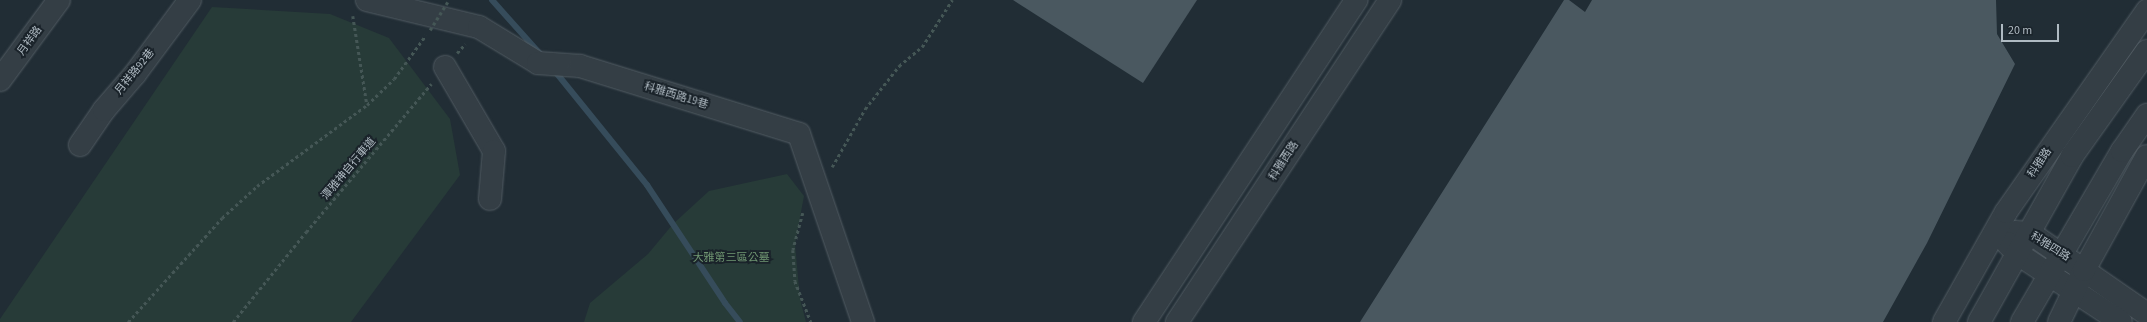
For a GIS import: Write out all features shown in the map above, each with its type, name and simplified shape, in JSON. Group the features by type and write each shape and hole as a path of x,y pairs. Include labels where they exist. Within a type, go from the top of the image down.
{"street":[{"name":"月祥路","path":"0,80 59,0"},
{"name":"月祥路92巷","path":"80,144 104,110 135,74 190,0"},
{"path":"1144,322 1356,0"},
{"name":"科雅西路","path":"1177,322 1390,0"},
{"name":"科雅西路19巷","path":"360,8 479,27 538,63 580,66 799,134 863,322"},
{"name":"科雅路","path":"1944,322 1995,231 2053,143 2147,11"},
{"name":"科雅路","path":"1979,322 2072,156 2147,51"},
{"path":"445,67 494,151 490,199"},
{"path":"2022,322 2122,151 2147,114"},
{"path":"2059,322 2084,270 2147,156"},
{"name":"科雅四路","path":"1995,231 2030,233 2063,254 2147,314"},
{"name":"科雅四路","path":"1995,231 2018,254 2051,274 2121,322"}],"path":[{"path":"128,322 222,218 257,186 367,105 394,79 430,30 449,0"},
{"path":"811,322 795,280 793,250 804,210 810,196 834,163 865,109 899,66 922,47 952,0"},
{"path":"360,8 367,105"},
{"name":"潭雅神自行車道","path":"234,322 306,232 479,27"}],"green space":[{"path":"212,7 330,14 389,38 450,119 460,175 351,322 0,322 0,319"},
{"name":"大雅第三區公墓","path":"787,174 804,196 795,244 800,299 806,322 584,322 590,303 648,254 673,224 709,191"}],"building":[{"path":"1013,0 1197,0 1143,83"},
{"path":"1564,0 1569,0 1585,12 1592,0 1996,0 1997,34 2015,64 1927,243 1883,322 1360,322"}],"waterway":[{"path":"492,0 543,57"},
{"path":"554,70 647,185 725,303 740,322"}]}
